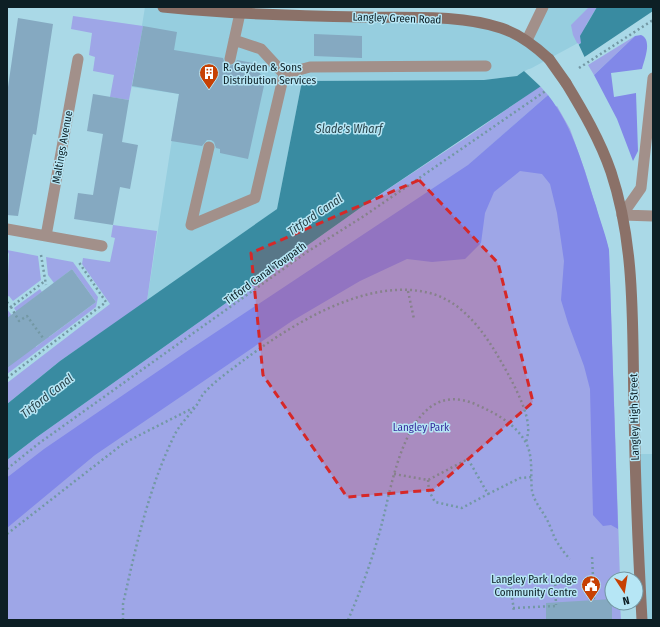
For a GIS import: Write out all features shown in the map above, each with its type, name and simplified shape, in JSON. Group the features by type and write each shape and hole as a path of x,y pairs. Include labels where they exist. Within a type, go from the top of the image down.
{"main road":[{"name":"Langley Green Road","path":"163,7 240,14 427,18 478,22 502,28 527,40 549,59 566,83"},
{"name":"Langley High Street","path":"566,83 593,127 611,172 626,237 632,299 634,454 642,620"}],"street":[{"path":"527,40 543,7"},
{"path":"230,59 240,14"},
{"path":"234,40 261,49 284,74"},
{"name":"Maltings Avenue","path":"46,236 78,59"},
{"path":"284,74 310,67 486,66"},
{"path":"210,147 191,225 255,198 284,74"},
{"path":"622,215 641,188 653,78"},
{"path":"622,215 653,216"},
{"path":"7,229 102,246"}],"path":[{"path":"602,53 653,20"},
{"name":"Titford Canal Towpath","path":"7,469 51,434 307,252 364,216 536,97"},
{"path":"11,307 46,283 41,253"},
{"path":"7,378 106,302 76,259"},
{"path":"123,620 125,598 151,491 174,436 205,392 264,345 323,311 362,296 387,291 408,291 433,294 448,301 474,322 491,345 510,377 522,405 528,427 526,443 532,477 532,492 538,506 547,518 559,546 570,559"},
{"path":"408,291 414,319"},
{"path":"7,302 11,307 11,311 19,321 27,316 43,338"},
{"path":"348,620 382,524 401,449 423,414 432,406 452,399 467,401 506,419 517,430 526,443"},
{"path":"7,534 124,443 196,406"},
{"path":"394,474 428,480 468,459 488,494"},
{"path":"428,480 429,492 435,502 462,508 520,478 532,477"},
{"path":"590,600 590,598 594,598 592,556"},
{"path":"510,583 514,610 556,605 555,579"}],"highlighted area":[{"path":"419,180 498,263 533,402 433,490 347,497 263,375 251,253"}],"shaded area":[{"path":"145,7 189,7 478,22 527,40 543,7 626,7 578,43 517,76 484,80 302,81 277,209 147,301 179,94 132,87"},
{"path":"641,35 645,38 647,46 642,69 611,73 614,97 636,93 638,151 633,161 617,119 594,75 635,36"},
{"path":"548,95 565,121 577,148 609,250 618,529 611,525 603,526 593,515 590,389 584,366 561,300 564,261 557,213 550,184 542,174 520,171 494,192 485,213 481,243 465,259 432,262 407,259 360,281 292,321 95,455 7,528 7,477 44,449 189,350 468,165"},
{"path":"635,454 653,454 653,620 642,620 642,611 644,611 644,571 640,571"}],"green space":[{"path":"589,7 597,7 586,25 581,43 578,45 573,35 571,25"},
{"path":"73,16 143,26 129,100 110,97 114,75 93,71 95,57 89,55 92,33 71,29"},
{"path":"635,36 594,75 588,65"},
{"name":"Langley Park","path":"540,86 548,95 472,162 557,106 570,129 585,171 609,250 620,571 604,571 604,611 620,611 621,620 7,620 7,460 37,437 373,199 470,135"},
{"path":"113,225 157,231 147,301 60,361 7,404 7,383 110,304 82,264 83,258 110,262 115,238 111,237"},
{"path":"7,250 38,256 41,280 13,301 9,296 7,297 9,254"},
{"path":"46,257 73,262 98,297 96,307 7,374 7,309 36,347 47,338 28,311 20,317 14,308 40,289 42,292 25,305 49,337 96,302 72,269 54,283 48,275"}],"water":[{"path":"597,7 653,7 653,11 373,199 37,437 7,460 7,404 60,361 277,209 302,81 484,80 517,76 524,71 544,69 581,43 580,36"}],"pier":[{"path":"578,43 585,58 541,87 524,71 544,67"}],"building":[{"path":"18,18 53,24 36,135 33,134 18,216 7,215 7,94"},
{"name":"R. Gayden & Sons Distribution Services","path":"143,26 177,32 174,50 223,58 225,64 229,66 235,64 237,60 253,63 265,81 248,159 220,153 220,149 216,148 214,142 211,140 207,140 202,146 171,141 179,94 132,86"},
{"path":"314,34 362,36 362,58 314,56"},
{"path":"93,94 129,100 122,142 138,145 130,189 120,187 113,225 74,219 78,193 93,195 103,134 87,131"},
{"path":"72,269 96,302 7,368 7,318"},
{"path":"604,599 604,611 612,611 612,620 546,620 546,603"}],"place":[{"name":"R. Gayden & Sons Distribution Services","path":"209,90"},
{"name":"Langley Park Lodge Community Centre","path":"591,602"}],"water label":[{"name":"Slade's Wharf","path":"349,129"},
{"name":"Titford Canal","path":"315,215"},
{"name":"Titford Canal","path":"47,396"}]}
